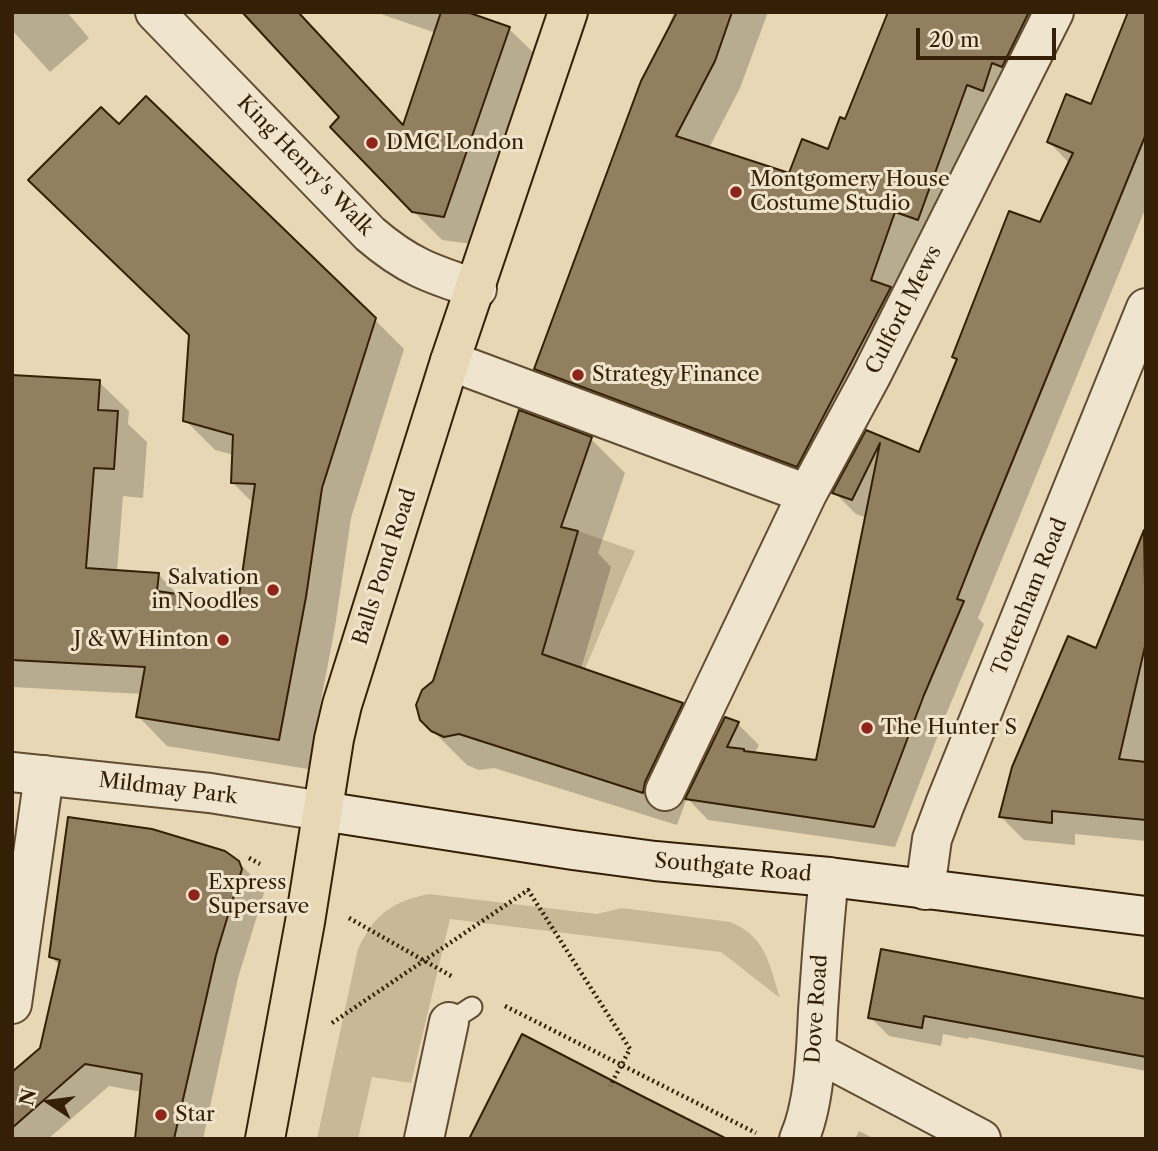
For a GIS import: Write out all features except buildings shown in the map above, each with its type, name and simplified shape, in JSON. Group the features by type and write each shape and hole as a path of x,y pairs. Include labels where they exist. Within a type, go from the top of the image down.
{"main road":[{"name":"Balls Pond Road","path":"265,1139 334,739 344,697 450,361 477,289 568,12"}],"street":[{"name":"King Henry's Walk","path":"155,12 394,255 418,268 477,289"},
{"name":"Culford Mews","path":"665,791 807,494 871,376 1054,12"},
{"name":"Tottenham Road","path":"925,890 931,844 945,804 1146,308"},
{"path":"450,361 807,494"},
{"path":"12,1004 28,774"},
{"name":"Mildmay Park","path":"28,774 210,793 322,811"},
{"name":"Southgate Road","path":"322,811 582,852 830,877 1146,916"},
{"name":"Dove Road","path":"799,1139 816,1052 823,922 830,877"},
{"path":"424,1139 468,1008"},
{"path":"816,1052 981,1139"}],"path":[{"path":"249,858 260,864"},
{"path":"328,1026 528,890 630,1049 610,1086"},
{"path":"349,918 424,961 468,1008 621,1065 757,1134"}],"shaded area":[{"path":"578,531 635,551 585,669 542,654"},
{"path":"429,894 597,914 622,908 730,922 742,928 759,943 769,963 780,998 721,952 450,919 411,1083 372,1077 358,1139 317,1139 358,949 371,927 386,911 404,901"}],"place":[{"name":"DMC London","path":"372,143"},
{"name":"Montgomery House Costume Studio","path":"736,192"},
{"name":"Strategy Finance","path":"578,375"},
{"name":"Salvation in Noodles","path":"273,590"},
{"name":"J & W Hinton","path":"223,640"},
{"name":"The Hunter S","path":"867,728"},
{"name":"Express Supersave","path":"194,895"},
{"name":"Star","path":"161,1115"}]}
